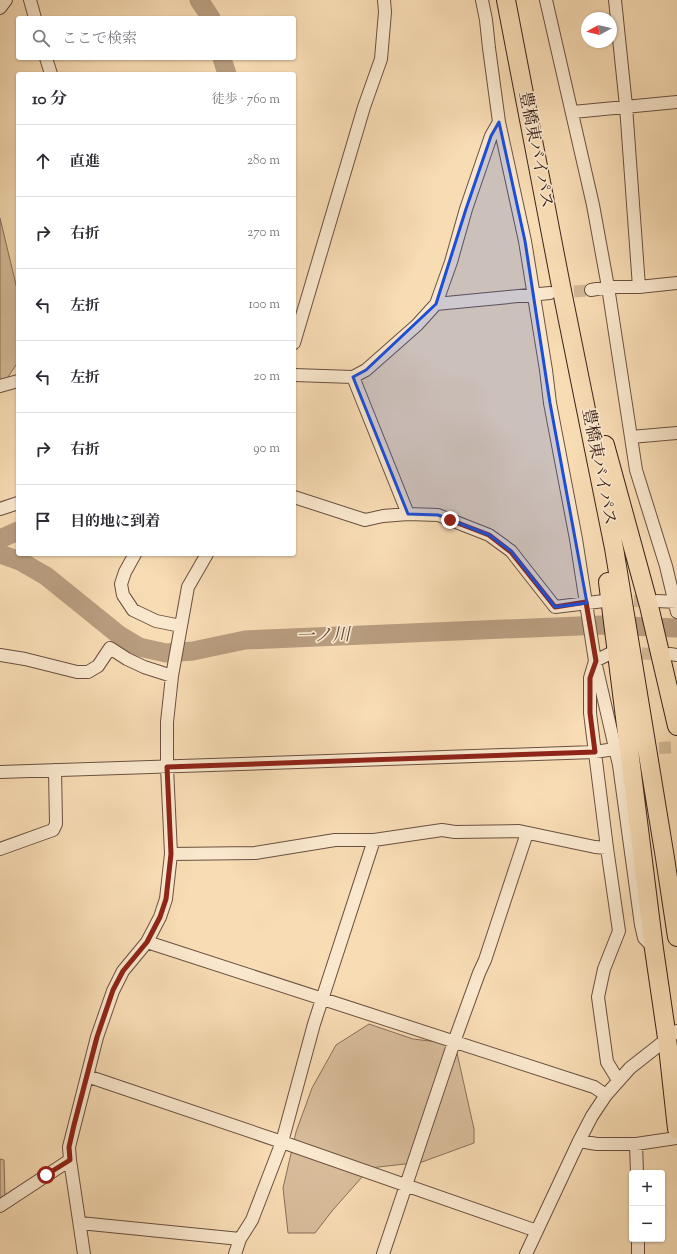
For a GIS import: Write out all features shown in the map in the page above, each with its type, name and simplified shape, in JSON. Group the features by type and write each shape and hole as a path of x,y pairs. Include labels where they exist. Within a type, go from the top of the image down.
{"highway":[{"name":"豊橋東バイパス","path":"506,0 556,290 614,548 607,577 613,604"},
{"path":"556,290 590,385 618,495 669,652 677,726"},
{"path":"613,604 654,949 674,1033 677,1129"},
{"path":"619,650 666,858 677,937"}],"street":[{"path":"0,8 6,0"},
{"path":"30,0 34,16"},
{"path":"296,336 364,107 381,59 385,12 384,0"},
{"path":"482,0 486,20 499,122 525,241 550,403 596,661 619,765 644,938 654,949"},
{"path":"546,0 593,204 608,287 636,470 666,566 676,606 653,604"},
{"path":"615,0 626,106 640,287"},
{"path":"47,60 50,72"},
{"path":"572,112 677,102"},
{"path":"296,375 353,377 366,370 417,325 436,304 491,136 499,122"},
{"path":"591,290 608,287 640,287 677,283"},
{"path":"436,304 534,294 556,290"},
{"path":"353,377 408,514"},
{"path":"0,386 16,382"},
{"path":"631,437 677,433"},
{"path":"296,497 365,520 383,516 408,514 438,515 489,535 511,552 555,607 613,604"},
{"path":"0,509 16,504"},
{"path":"134,556 125,572 121,584 123,596 134,610 156,621 180,630"},
{"path":"84,1254 69,1147 97,1037 113,990 123,971 147,942 160,917 166,899 171,854 167,767 167,722 180,630 188,587 206,556"},
{"path":"0,655 25,659 77,672 88,672 98,666 110,648 127,659 144,667 173,675"},
{"path":"618,1080 607,1062 598,997 604,968 619,931 590,713 590,678 596,661 619,650"},
{"path":"0,772 595,752 608,750"},
{"path":"0,850 53,830 56,824 55,770"},
{"path":"171,854 255,853 335,840 374,840 442,830 455,832 519,831 595,847 607,848"},
{"path":"383,1254 454,1042 478,972 485,960 527,833"},
{"path":"235,1254 240,1239 252,1220 282,1142 314,1024 374,840"},
{"path":"147,942 594,1087 606,1095"},
{"path":"526,1254 592,1116 606,1095 630,1068 674,1033"},
{"path":"87,1076 537,1231"},
{"path":"579,1142 597,1144 636,1144 677,1138"},
{"path":"636,1144 637,1170"},
{"path":"0,1206 70,1160"},
{"path":"80,1223 240,1239"},
{"path":"638,1242 638,1254"}],"highlighted area":[{"path":"499,122 525,241 550,403 587,603 555,607 511,551 489,535 438,515 408,514 353,377 366,370 436,304 491,136"}],"shaded area":[{"path":"0,218 16,285 16,365 0,389"},
{"path":"369,1024 413,1039 455,1044 474,1129 474,1143 422,1162 370,1168 332,1211 315,1233 288,1233 283,1188 296,1132 312,1088 336,1045"},
{"path":"0,1159 4,1160 5,1197 0,1200"}],"waterway":[{"path":"199,0 210,16"},
{"path":"223,60 226,72"},
{"path":"0,539 16,532"},
{"name":"一ノ川","path":"0,554 20,561 46,576 119,635 139,647 166,653 193,651 245,640 602,625 677,628"}],"tunnel":[{"path":"556,293 591,290"},
{"path":"616,601 653,601"},
{"path":"624,653 668,654"},
{"path":"641,749 677,747"}],"route":[{"path":"46,1175 70,1160 69,1147 74,1125 97,1037 113,990 123,971 147,942 160,917 166,899 171,854 167,767 595,752 590,713 590,678 596,661 586,602 555,607 511,552 489,535 450,520"}]}
